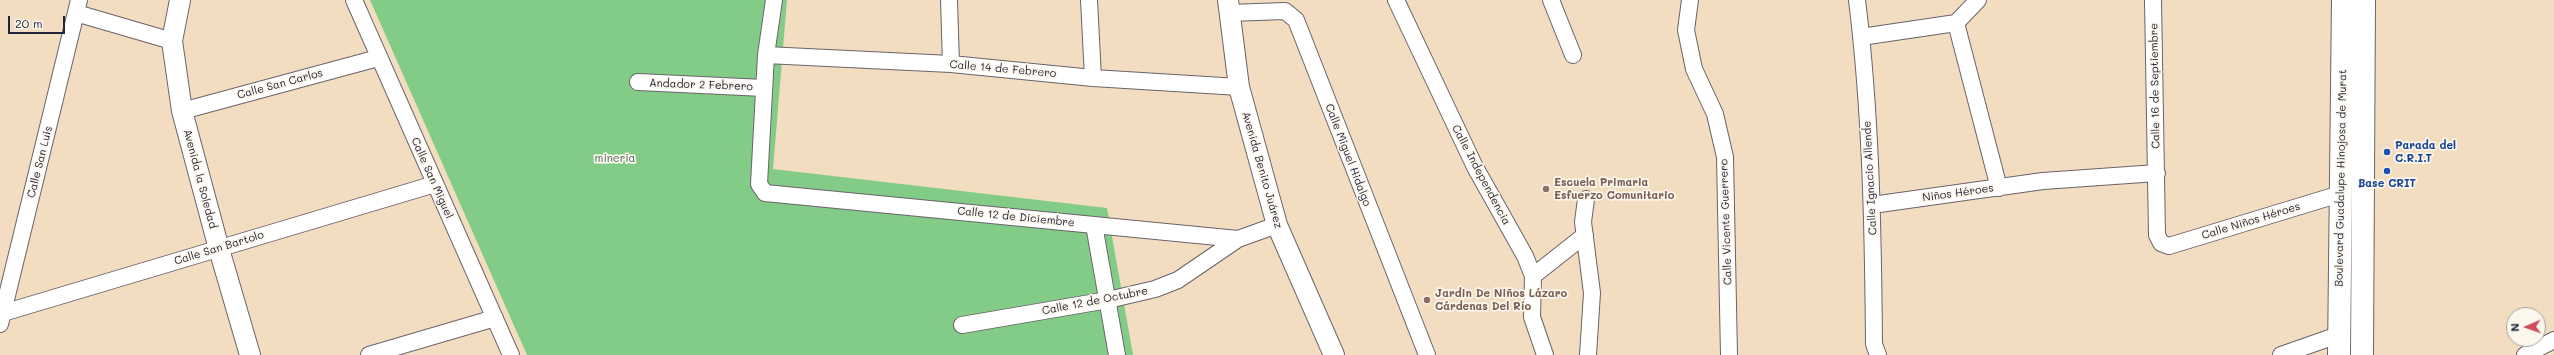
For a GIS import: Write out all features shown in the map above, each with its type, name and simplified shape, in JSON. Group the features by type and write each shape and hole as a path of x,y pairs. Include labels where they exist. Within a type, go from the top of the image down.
{"main road":[{"name":"Boulevard Guadalupe Hinojosa de Murat","path":"2338,345 2343,0"},
{"name":"Boulevard Guadalupe Hinojosa de Murat","path":"2362,355 2364,0"}],"street":[{"name":"Avenida la Soledad","path":"180,0 172,41 182,111 218,249 250,355"},
{"name":"Calle San Miguel","path":"354,0 378,58 436,184 511,355"},
{"path":"764,88 766,56 774,0"},
{"path":"949,0 951,64"},
{"path":"1089,0 1093,78"},
{"name":"Calle Independencia","path":"1396,0 1475,167 1525,256 1533,276 1532,317 1545,355"},
{"path":"1551,0 1573,55"},
{"name":"Calle Vicente Guerrero","path":"1690,0 1686,30 1694,69 1715,114 1725,157 1729,355"},
{"name":"Calle Ignacio Allende","path":"1857,0 1861,37 1872,205 1874,344 1878,355"},
{"path":"1861,37 1956,23 1978,0"},
{"name":"Calle 16 de Septiembre","path":"2154,0 2157,235 2161,243"},
{"path":"77,7 172,41"},
{"name":"Calle San Luis","path":"1,319 77,7"},
{"name":"Avenida Benito Juárez","path":"1229,7 1239,87 1277,225 1334,355"},
{"name":"Calle Miguel Hidalgo","path":"1229,7 1285,11 1296,20 1427,355"},
{"path":"1956,23 1999,188"},
{"name":"Calle 14 de Febrero","path":"766,56 951,64 1093,78 1239,87"},
{"name":"Calle San Carlos","path":"182,111 378,58"},
{"name":"Andador 2 Febrero","path":"638,82 764,88"},
{"name":"Calle 12 de Diciembre","path":"764,88 759,184 765,193 1238,239 1277,225"},
{"name":"Niños Héroes","path":"1872,205 2043,181 2157,173"},
{"name":"Calle San Bartolo","path":"1,319 218,249 436,184"},
{"name":"Calle Niños Héroes","path":"2161,243 2169,246 2340,194"},
{"path":"1586,199 1583,222 1592,293 1588,355"},
{"path":"1094,225 1117,355"},
{"path":"1533,276 1585,235"},
{"name":"Calle 12 de Octubre","path":"962,325 1108,300 1155,289 1178,280 1238,239"},
{"path":"369,355 495,318"},
{"path":"2525,355 2554,340"},
{"path":"2282,355 2338,345"}],"green space":[{"name":"mineria","path":"370,0 787,0 773,169 1107,208 1133,355 527,355"}],"place":[{"name":"Parada del C.R.I.T","path":"2387,152"},
{"name":"Base CRIT","path":"2387,171"},
{"name":"Escuela Primaria Esfuerzo Comunitario","path":"1546,189"},
{"name":"Jardin De Niños Lázaro Cárdenas Del Río","path":"1427,300"}]}
